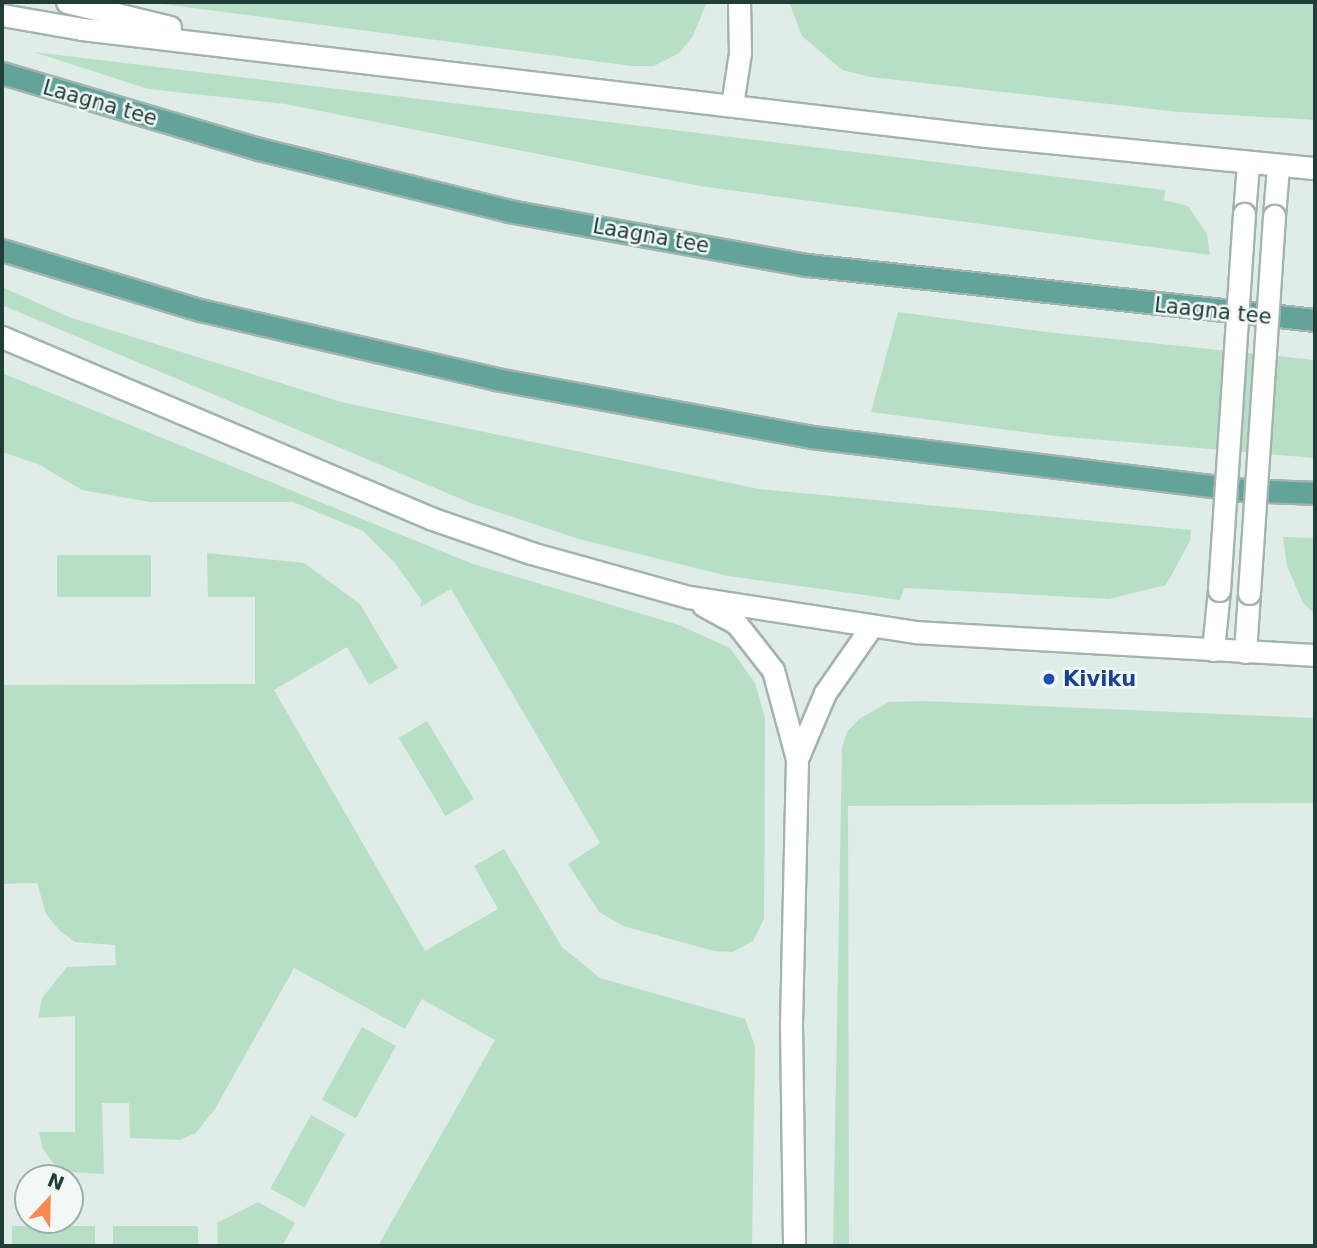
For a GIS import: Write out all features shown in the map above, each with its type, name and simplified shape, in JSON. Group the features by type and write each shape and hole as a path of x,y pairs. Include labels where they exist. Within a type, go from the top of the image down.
{"main road":[{"name":"Laagna tee","path":"2,74 258,149 509,211 807,265 1315,320"},
{"path":"2,250 200,310 496,379 812,437 1241,490 1315,493"}],"street":[{"path":"67,2 243,46"},
{"path":"732,105 740,53 739,2"},
{"path":"2,15 82,29 732,105 1248,164 1315,168"},
{"path":"1213,650 1248,164"},
{"path":"1245,652 1278,167"},
{"path":"2,337 430,518 531,554 689,597 871,627 1315,655"},
{"path":"2,346 92,376"},
{"path":"689,597 736,623 773,670 797,759 792,1013 794,1246"},
{"path":"797,759 825,693 871,627"}],"green space":[{"path":"148,2 707,2 693,36 679,53 654,66 632,66"},
{"path":"789,2 1315,2 1315,120 1179,112 871,77 842,70 802,36"},
{"path":"34,52 1165,190 1164,200 1188,206 1207,234 1210,255 700,186 285,104 148,89"},
{"path":"2,287 69,317 345,403 759,489 1191,530 1190,541 1166,585 1109,599 904,588 900,600 728,576 579,539 473,504 2,305"},
{"path":"898,312 1046,332 1315,360 1315,458 1055,436 871,412"},
{"path":"2,373 473,564 679,625 730,648 755,683 765,718 764,919 753,941 733,952 714,951 623,926 599,912 568,864 600,843 451,589 420,607 422,601 395,563 363,531 293,502 150,502 82,490 38,464 2,452"},
{"path":"1283,537 1315,538 1315,614 1303,603 1287,566"},
{"path":"207,553 304,563 360,604 398,668 369,685 347,647 274,690 425,951 498,909 474,866 504,849 562,947 600,978 745,1019 755,1046 752,1246 378,1246 495,1040 422,999 405,1029 294,968 215,1109 196,1133 180,1140 130,1138 129,1103 102,1103 104,1174 84,1173 84,1164 53,1163 43,1149 39,1132 75,1132 75,1016 38,1018 42,998 67,967 116,965 115,945 75,942 60,931 46,914 37,883 2,884 2,685 255,684 255,597 208,597"},
{"path":"57,555 151,555 151,597 57,597"},
{"path":"925,701 1315,718 1315,803 848,806 849,1246 833,1246 842,747 847,732 859,719 889,702"},
{"path":"427,721 474,799 446,816 399,738"},
{"path":"362,1027 396,1046 356,1119 322,1100"},
{"path":"311,1115 345,1134 304,1207 270,1188"},
{"path":"258,1202 295,1223 282,1246 218,1246 217,1223"},
{"path":"12,1226 14,1234 84,1234 84,1226 95,1226 95,1246 12,1246"},
{"path":"113,1226 198,1226 198,1246 113,1246"}],"place":[{"name":"Kiviku","path":"1049,679"}]}
